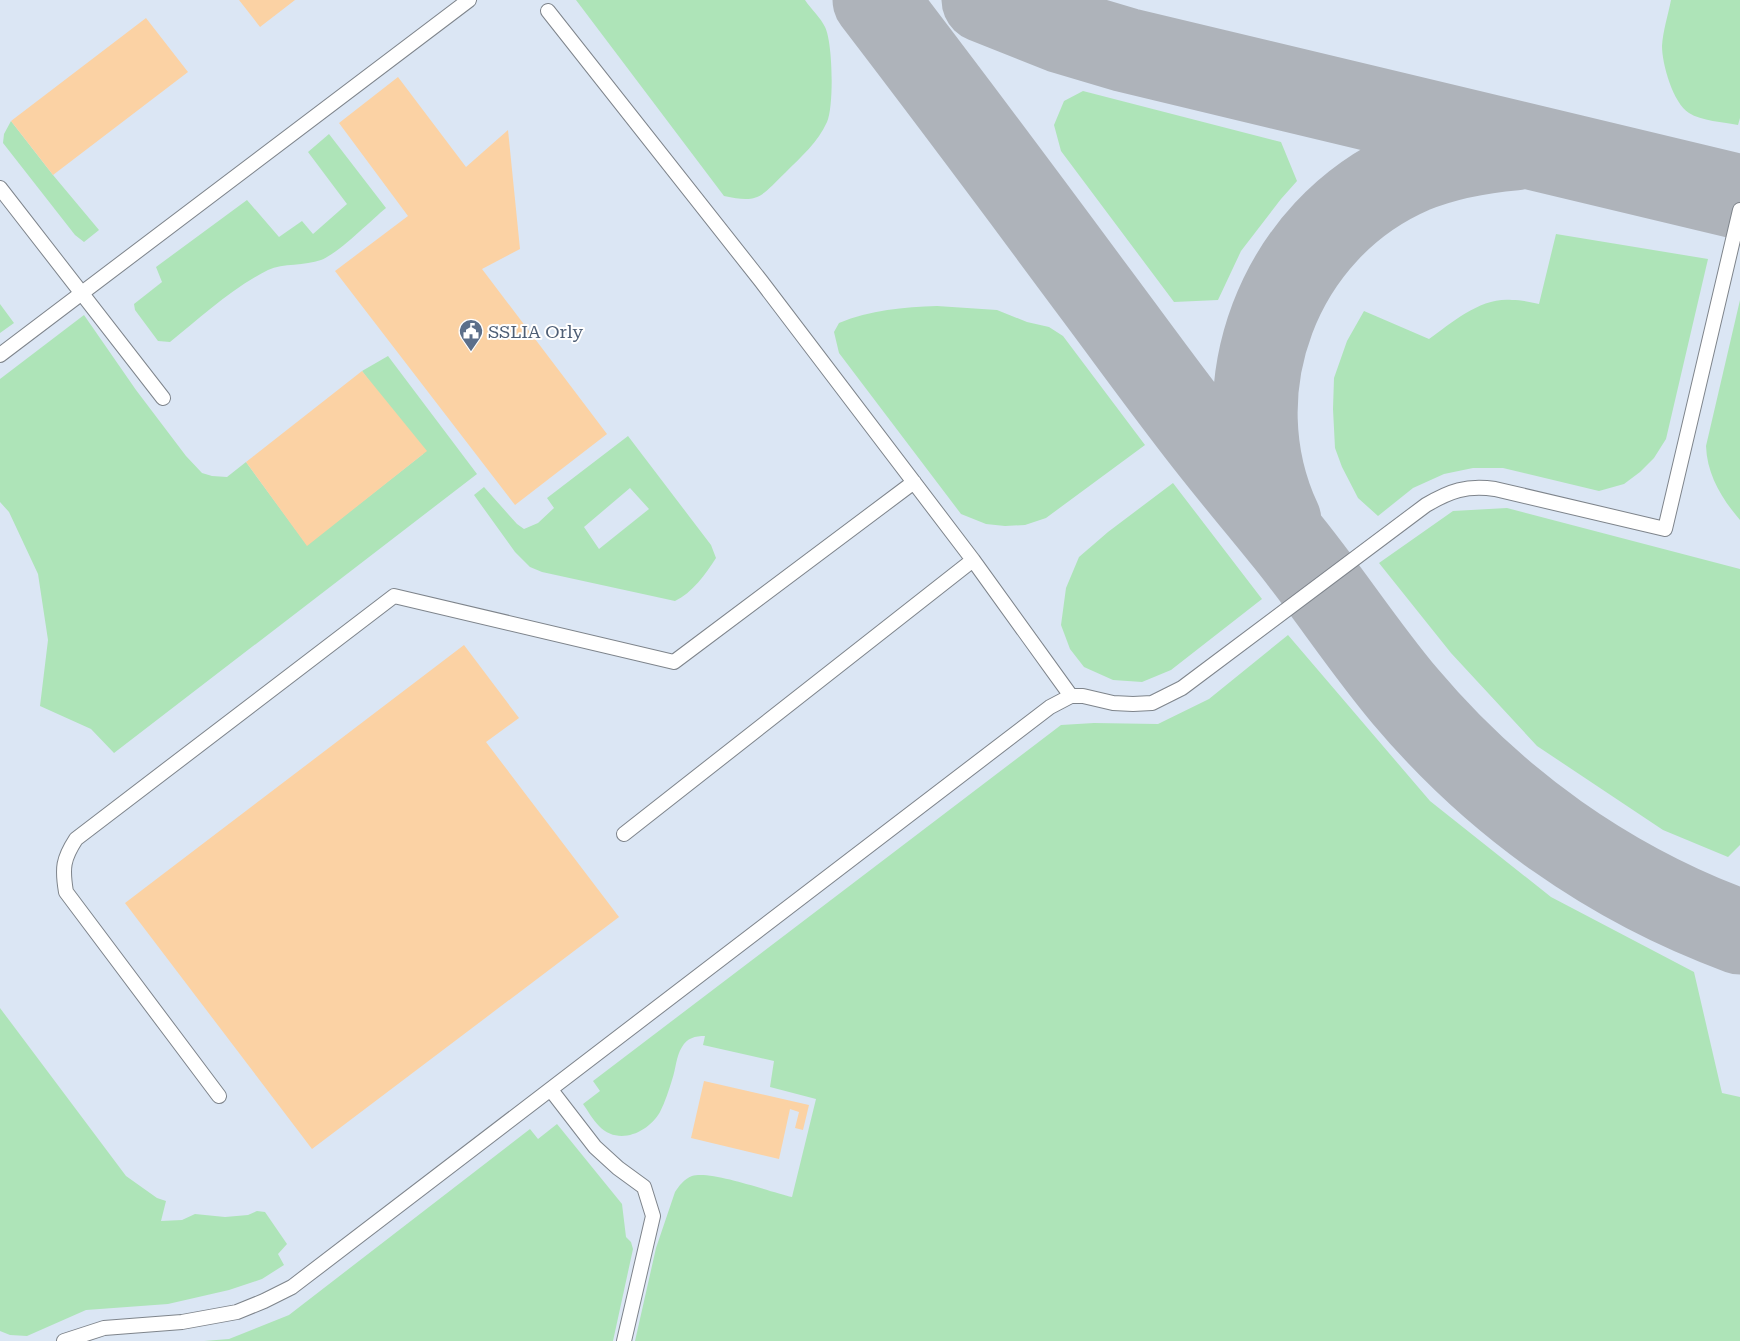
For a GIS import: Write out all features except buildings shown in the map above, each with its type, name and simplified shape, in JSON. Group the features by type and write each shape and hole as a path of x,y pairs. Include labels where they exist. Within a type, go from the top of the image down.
{"lane":[{"path":"0,355 469,0"},
{"path":"548,11 761,281 974,560 1072,696"},
{"path":"0,188 163,398"},
{"path":"64,1341 104,1328 182,1322 237,1312 292,1287 1029,722 1061,700 1072,696 1083,696 1113,703 1152,703 1182,688 1426,505 1441,496 1458,490 1476,487 1495,489 1665,529 1740,210"},
{"path":"219,1096 66,892 64,880 65,856 76,839 394,596 674,662 914,482"},
{"path":"624,834 974,560"},
{"path":"551,1090 595,1147 618,1168 644,1187 653,1216 624,1341"}],"shaded area":[{"path":"0,0 1740,0 1740,1341 0,1341"}],"green space":[{"path":"576,0 805,0 825,27 830,46 832,89 827,122 809,149 765,192 759,196 745,199 724,196"},
{"path":"1671,0 1740,0 1740,118 1738,125 1706,120 1694,116 1683,108 1673,92 1666,72 1662,46"},
{"path":"1083,91 1281,142 1297,181 1241,251 1218,300 1174,302 1061,151 1054,125 1064,101"},
{"path":"11,121 99,230 84,242 75,235 3,143 4,134"},
{"path":"329,134 386,208 345,244 328,256 315,262 280,266 268,270 229,294 170,342 158,341 135,310 134,304 162,282 156,267 247,200 279,237 302,221 313,234 347,204 308,152"},
{"path":"1556,234 1708,259 1666,439 1654,458 1640,472 1624,484 1599,491 1503,468 1473,468 1444,474 1413,488 1378,516 1358,498 1342,467 1335,448 1334,378 1347,341 1364,311 1429,339 1458,318 1489,302 1515,300 1539,304"},
{"path":"1740,300 1740,520 1727,504 1712,477 1706,446"},
{"path":"0,304 14,323 0,333"},
{"path":"937,306 997,310 1027,322 1049,327 1063,336 1145,445 1046,518 1025,525 1005,526 986,524 961,514 839,353 834,332 839,323 863,315 900,308"},
{"path":"84,315 136,390 186,456 202,473 227,477 246,462 307,545 423,454 362,371 388,356 477,474 114,753 91,729 40,706 48,640 38,574 9,512 0,502 0,379"},
{"path":"628,436 711,545 716,558 693,588 675,601 542,572 530,567 515,552 474,495 484,487 517,524 524,529 538,523 554,508 547,498","holes":["630,488 649,509 599,549 584,527"]},
{"path":"1173,483 1262,599 1171,670 1142,682 1113,680 1084,667 1070,649 1061,625 1066,588 1079,557 1108,532"},
{"path":"1507,508 1740,569 1740,845 1728,857 1663,830 1537,746 1451,653 1379,563 1453,511"},
{"path":"1288,635 1430,801 1551,897 1694,972 1722,1093 1740,1097 1740,1341 635,1341 656,1248 678,1187 692,1176 713,1176 792,1197 816,1099 770,1087 774,1061 703,1045 705,1036 698,1036 686,1041 678,1054 670,1088 660,1112 648,1126 640,1131 623,1136 607,1132 599,1126 583,1104 600,1091 593,1081 1061,725 1094,723 1158,724 1209,699"},
{"path":"0,1008 126,1176 157,1198 166,1201 161,1221 182,1220 195,1214 225,1217 248,1215 257,1211 265,1212 287,1244 278,1254 284,1265 262,1279 229,1290 168,1304 86,1310 27,1336 10,1335 0,1331"},
{"path":"557,1124 622,1204 626,1237 631,1242 633,1249 613,1341 204,1341 229,1339 289,1315 530,1129 538,1139"}],"taxiway":[{"path":"875,0 1191,422 1299,556 1389,677 1440,735 1516,805 1557,836 1645,890 1740,932"},
{"path":"984,0 1062,31 1126,50 1740,197"},
{"path":"1279,521 1262,471 1255,419 1259,368 1272,319 1295,273 1326,232 1365,197 1424,166 1462,156 1515,148"}],"place":[{"name":"SSLIA Orly","path":"471,352"}]}
